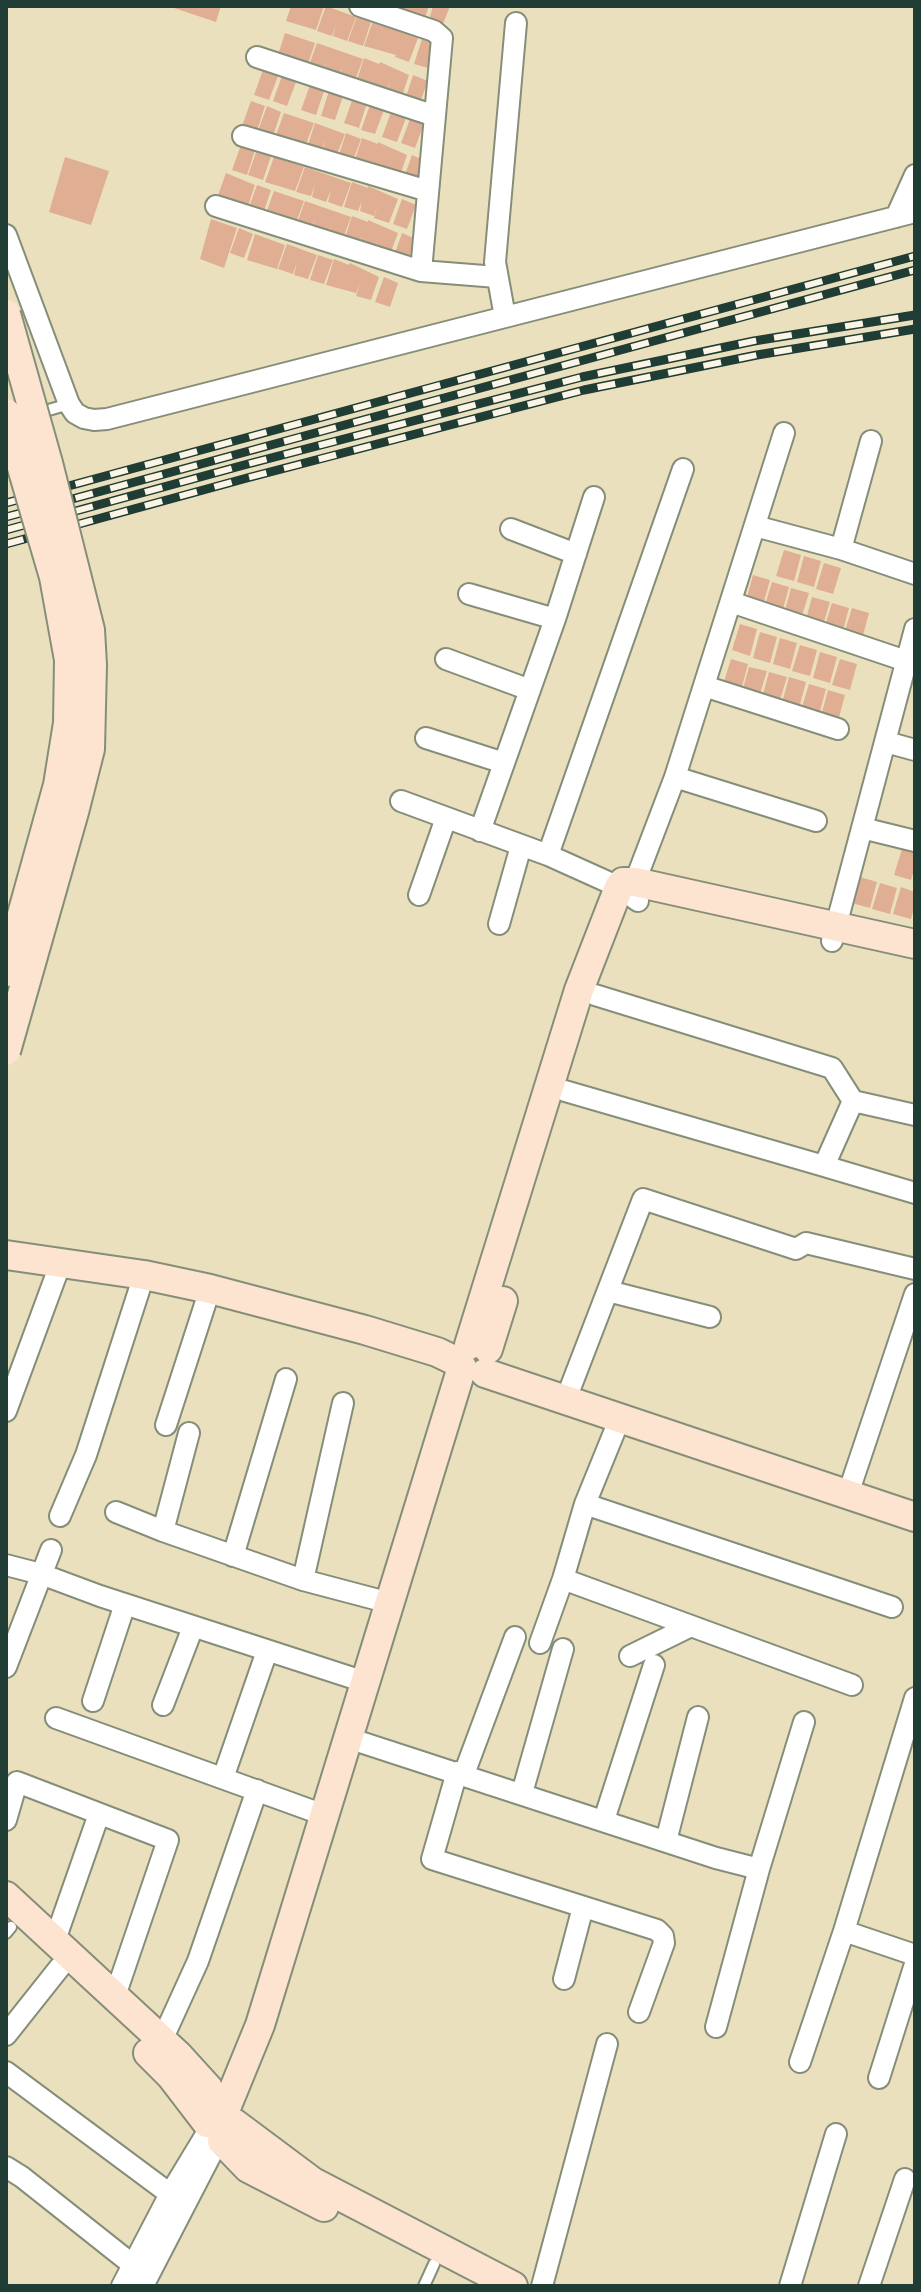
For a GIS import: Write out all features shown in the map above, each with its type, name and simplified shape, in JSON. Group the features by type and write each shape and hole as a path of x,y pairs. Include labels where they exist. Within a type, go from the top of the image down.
{"street":[{"path":"360,6 434,31 442,38 421,271"},
{"path":"505,317 495,262 516,23"},
{"path":"257,57 435,116"},
{"path":"243,136 428,191"},
{"path":"6,235 69,404 75,413 84,418 107,419 905,215 915,175"},
{"path":"216,206 421,271 497,277"},
{"path":"6,314 90,630 92,665 90,749 6,1051"},
{"path":"6,413 54,577 69,660 68,723 58,785 6,972"},
{"path":"122,2286 170,2194 252,2081 274,2029 355,1740 579,990 631,890 675,777 784,433"},
{"path":"841,549 871,441"},
{"path":"548,855 683,469"},
{"path":"480,831 555,619 594,497"},
{"path":"755,526 841,549 915,574"},
{"path":"511,529 576,554"},
{"path":"469,594 555,619"},
{"path":"731,602 911,663"},
{"path":"834,934 886,742 911,663 915,629"},
{"path":"446,659 530,690"},
{"path":"704,686 838,729"},
{"path":"426,738 504,763"},
{"path":"886,742 915,750"},
{"path":"675,777 816,821"},
{"path":"401,801 548,855 631,890 834,934 915,944"},
{"path":"419,895 446,818"},
{"path":"862,828 915,841"},
{"path":"499,924 521,846"},
{"path":"143,2286 221,2126 260,2025 324,1815 355,1740 365,1682 390,1603 595,995 627,909 632,904 631,890"},
{"path":"834,934 915,960"},
{"path":"595,995 832,1068 853,1101 915,1115"},
{"path":"565,1091 915,1193"},
{"path":"824,1166 853,1101"},
{"path":"571,1386 643,1199 796,1249 806,1243 915,1269"},
{"path":"6,1255 144,1275 210,1289 571,1386 915,1503"},
{"path":"7,1404 61,1262"},
{"path":"60,1516 86,1455 144,1275"},
{"path":"166,1425 210,1289"},
{"path":"608,1291 710,1317"},
{"path":"852,1482 915,1294"},
{"path":"470,1359 620,1418 915,1517"},
{"path":"233,1556 286,1379"},
{"path":"303,1580 343,1403"},
{"path":"540,1643 585,1504 620,1418"},
{"path":"163,1531 189,1433"},
{"path":"585,1504 892,1607"},
{"path":"116,1512 303,1580 390,1603"},
{"path":"6,1667 51,1550"},
{"path":"6,1565 365,1682"},
{"path":"563,1579 852,1685"},
{"path":"93,1701 125,1604"},
{"path":"630,1656 691,1626"},
{"path":"163,1705 193,1627"},
{"path":"515,1637 461,1773 432,1859 657,1930 663,1936 664,1943 639,2012"},
{"path":"522,1793 563,1649"},
{"path":"223,1778 267,1651"},
{"path":"604,1820 654,1665"},
{"path":"800,2062 912,1722 915,1698"},
{"path":"666,1841 698,1717"},
{"path":"56,1718 324,1815"},
{"path":"716,2027 759,1869 804,1722"},
{"path":"355,1740 759,1869"},
{"path":"6,1820 17,1782 168,1840 115,1996"},
{"path":"162,2040 198,1961 257,1790"},
{"path":"6,2035 57,1954 99,1814"},
{"path":"6,1896 221,2126 248,2168 429,2275 477,2286"},
{"path":"564,1979 583,1907"},
{"path":"8,1927 57,1954 115,1996 208,2088 221,2126 313,2182 513,2286"},
{"path":"844,1931 915,1955"},
{"path":"879,2078 915,1964"},
{"path":"542,2286 607,2044"},
{"path":"6,2072 170,2194"},
{"path":"790,2286 836,2134"},
{"path":"6,2167 133,2265"},
{"path":"869,2286 905,2179"}],"lane":[{"path":"6,423 69,404"}],"building":[{"path":"175,6 221,6 216,22"},
{"path":"291,6 324,6 316,30 286,21"},
{"path":"326,6 356,17 347,41 333,36 336,24 332,36 317,31"},
{"path":"396,6 429,6 425,18 396,7"},
{"path":"433,6 450,6 443,24 429,20"},
{"path":"357,16 371,22 363,46 348,41"},
{"path":"373,21 418,38 409,62 364,46"},
{"path":"285,33 315,43 307,67 277,58"},
{"path":"422,39 437,44 428,68 414,64"},
{"path":"317,43 363,59 354,83 339,78 343,66 338,78 324,73 326,62 323,72 308,68"},
{"path":"364,58 409,75 401,99 386,94 391,80 386,92 356,83"},
{"path":"263,70 278,76 269,100 254,95"},
{"path":"413,75 428,81 419,105 405,100"},
{"path":"282,76 296,82 287,106 273,101"},
{"path":"310,85 324,91 316,115 301,110"},
{"path":"329,91 343,96 335,120 321,116"},
{"path":"353,98 367,103 359,128 344,123"},
{"path":"251,101 265,106 257,131 242,126"},
{"path":"370,105 384,110 375,134 361,130"},
{"path":"267,106 281,112 273,136 258,131"},
{"path":"391,112 406,118 397,142 382,137"},
{"path":"284,113 314,123 305,147 275,138"},
{"path":"410,119 424,124 415,148 401,143"},
{"path":"315,123 345,134 336,157 322,153 325,140 321,152 307,148"},
{"path":"346,133 361,139 352,163 338,158"},
{"path":"362,138 407,155 399,179 354,163"},
{"path":"241,145 255,150 247,175 232,170"},
{"path":"257,150 271,156 263,180 248,175"},
{"path":"412,155 426,161 418,185 403,180"},
{"path":"65,157 109,171 91,225 49,212"},
{"path":"274,157 304,167 295,191 265,182"},
{"path":"305,167 351,183 342,207 328,202 331,190 326,202 312,197 315,184 311,196 296,192"},
{"path":"226,173 255,185 247,209 217,198"},
{"path":"352,182 398,199 389,223 374,218 378,203 374,216 360,211 362,201 358,211 344,207"},
{"path":"257,185 271,190 263,214 248,210"},
{"path":"274,191 304,201 295,225 265,216"},
{"path":"402,199 416,205 407,229 393,224"},
{"path":"305,201 351,217 342,241 328,236 331,224 327,236 312,232 315,219 311,231 296,226"},
{"path":"352,216 398,233 389,257 374,252 378,238 374,250 360,245 362,236 358,246 344,241"},
{"path":"211,219 237,228 224,268 200,259"},
{"path":"239,228 253,234 244,258 230,253"},
{"path":"402,233 416,239 407,263 393,259"},
{"path":"255,234 285,245 277,269 247,260"},
{"path":"287,244 317,255 308,279 294,275 297,262 293,274 278,269"},
{"path":"318,255 333,260 324,284 310,280"},
{"path":"334,259 379,277 371,300 356,296 360,283 356,293 326,285"},
{"path":"384,277 398,283 390,307 375,302"},
{"path":"784,550 801,555 794,581 776,576"},
{"path":"804,556 821,561 814,587 797,582"},
{"path":"824,563 841,568 833,594 816,589"},
{"path":"753,575 770,580 763,605 746,601"},
{"path":"772,582 789,587 782,613 764,608"},
{"path":"791,588 809,593 801,619 784,614"},
{"path":"812,597 830,602 822,628 805,623"},
{"path":"832,603 849,608 842,634 824,629"},
{"path":"852,608 869,613 862,639 844,634"},
{"path":"740,624 757,629 750,656 732,650"},
{"path":"760,632 777,637 770,663 753,658"},
{"path":"780,638 797,643 790,669 773,664"},
{"path":"800,645 817,650 810,676 792,671"},
{"path":"820,652 837,657 830,683 813,678"},
{"path":"731,659 748,664 741,690 723,685"},
{"path":"840,659 857,664 850,690 832,685"},
{"path":"749,667 767,671 759,697 742,692"},
{"path":"769,672 787,677 779,703 762,698"},
{"path":"789,677 806,682 799,708 782,703"},
{"path":"809,684 826,689 819,715 801,710"},
{"path":"828,690 845,695 838,721 821,716"},
{"path":"902,849 915,853 911,880 894,875"},
{"path":"860,877 877,882 870,908 852,903"},
{"path":"880,883 897,888 890,914 872,909"},
{"path":"901,887 915,892 911,919 893,914"}],"railway":[{"path":"6,503 915,256"},
{"path":"6,517 915,270"},
{"path":"6,530 582,377 754,341 915,315"},
{"path":"6,544 584,390 757,355 915,329"}]}
